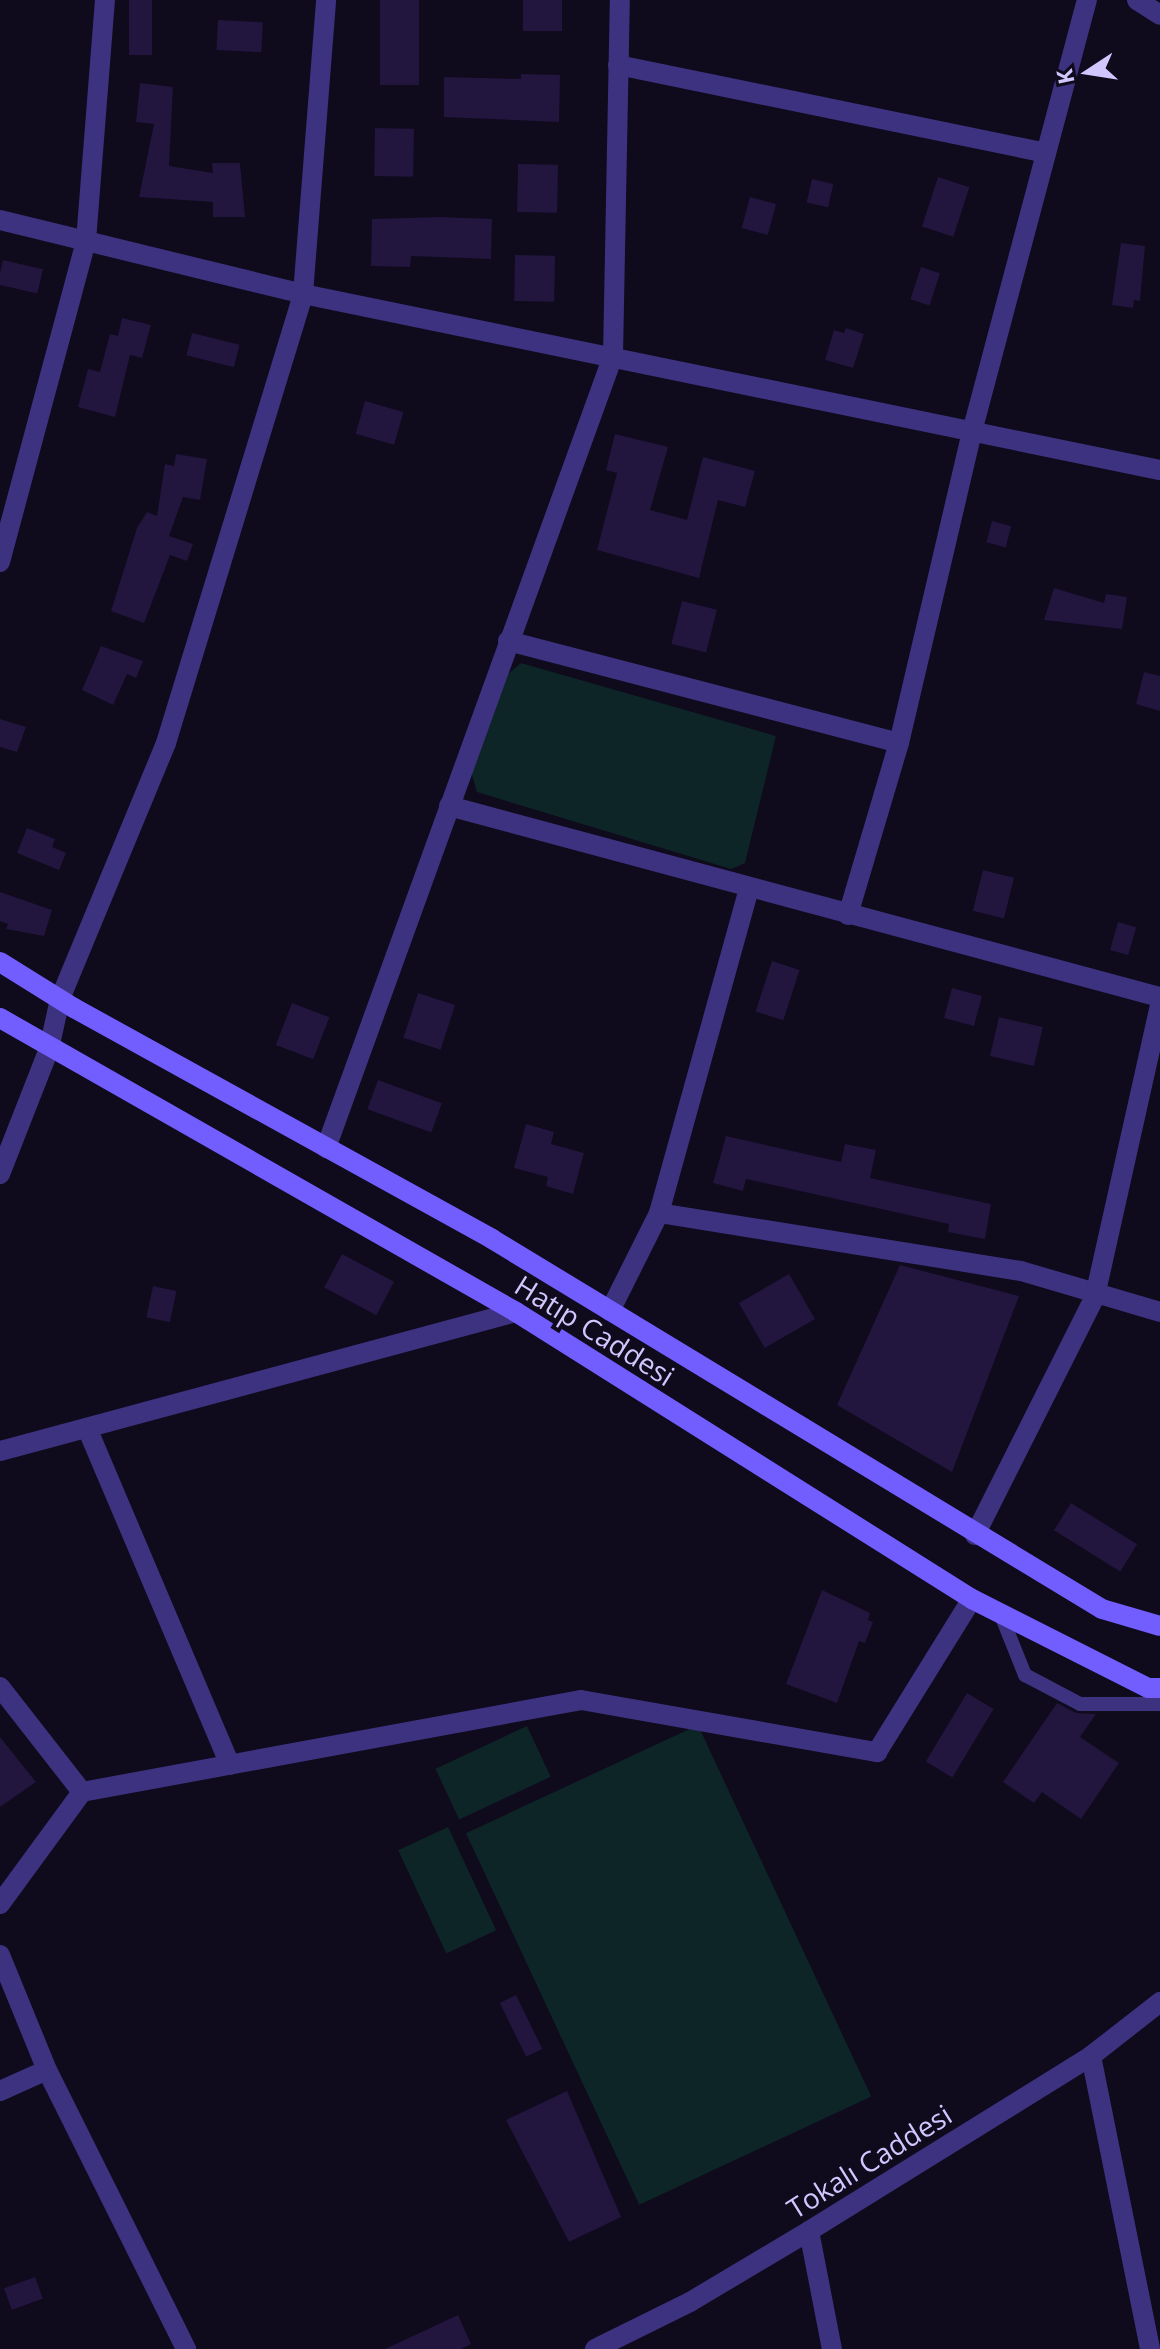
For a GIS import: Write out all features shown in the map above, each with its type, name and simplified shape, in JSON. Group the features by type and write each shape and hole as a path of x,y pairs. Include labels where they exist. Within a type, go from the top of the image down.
{"main road":[{"name":"Hatıp Caddesi","path":"0,962 60,999 492,1239 975,1535 1102,1609 1160,1626"},
{"name":"Hatıp Caddesi","path":"0,1018 49,1049 516,1312 972,1599 1148,1688 1160,1688"}],"street":[{"path":"0,562 86,241 105,0"},
{"path":"0,1174 49,1049 60,999 166,743 303,294 326,0"},
{"path":"326,1148 613,356 620,0"},
{"path":"848,915 899,743 973,428 1087,0"},
{"path":"1137,0 1160,15"},
{"path":"618,65 1046,153"},
{"path":"0,220 303,294 973,428 1160,470"},
{"path":"508,641 899,743"},
{"path":"449,806 1160,997"},
{"path":"610,1311 659,1213 749,889"},
{"path":"975,1535 1095,1296 1160,1006"},
{"path":"659,1213 1021,1271 1095,1296 1160,1312"},
{"path":"0,1451 516,1312"},
{"path":"87,1428 230,1765"},
{"path":"0,1904 82,1792 581,1700 877,1752 972,1599"},
{"path":"0,1687 82,1792"},
{"path":"0,1955 47,2070 186,2349"},
{"name":"Tokalı Caddesi","path":"595,2349 690,2302 809,2231 1091,2056 1160,2002"},
{"path":"1091,2056 1150,2349"},
{"path":"0,2091 47,2070"},
{"path":"809,2231 832,2349"}],"lane":[{"path":"1001,1615 1025,1675 1080,1704 1160,1704"}],"green space":[{"path":"521,663 776,736 745,863 731,869 477,792 471,772 508,674"},
{"path":"698,1725 871,2097 639,2205 466,1833"},
{"path":"527,1726 551,1777 459,1819 435,1769"},
{"path":"448,1827 496,1930 446,1954 398,1850"}],"building":[{"path":"129,0 152,0 152,55 129,55"},
{"path":"380,0 419,0 419,85 380,85"},
{"path":"523,0 562,0 562,31 523,31"},
{"path":"218,20 263,22 261,52 216,50"},
{"path":"521,74 560,75 559,122 444,117 444,77 521,79"},
{"path":"140,83 173,87 169,166 213,173 212,163 240,163 245,217 213,217 213,202 139,197 154,124 136,122"},
{"path":"375,128 414,129 413,177 374,176"},
{"path":"518,164 558,165 557,213 517,212"},
{"path":"938,177 969,187 953,237 922,226"},
{"path":"812,179 833,184 828,207 807,202"},
{"path":"750,197 776,204 768,235 742,228"},
{"path":"372,219 492,219 491,259 411,256 410,267 371,266"},
{"path":"1121,243 1145,246 1140,301 1134,300 1133,308 1112,305"},
{"path":"515,255 555,256 554,302 514,301"},
{"path":"3,260 43,269 37,294 0,285"},
{"path":"921,267 940,273 930,306 910,299"},
{"path":"122,318 151,325 142,358 130,355 115,417 78,407 88,369 100,372 110,334 118,336"},
{"path":"846,328 864,334 853,368 825,360 834,330 844,333"},
{"path":"192,333 240,345 234,367 186,355"},
{"path":"365,401 403,412 394,445 356,434"},
{"path":"615,434 668,447 650,510 687,520 703,457 755,471 745,507 718,500 699,578 597,550 617,473 606,470"},
{"path":"176,454 207,459 200,500 183,497 169,536 193,544 187,561 170,555 144,623 111,611 137,528 147,512 157,516 165,464 174,466"},
{"path":"992,521 1011,526 1006,547 986,542"},
{"path":"1054,588 1104,603 1106,594 1127,597 1122,629 1044,620"},
{"path":"682,601 717,610 706,652 671,644"},
{"path":"101,646 143,661 136,678 127,674 113,705 82,690"},
{"path":"1144,672 1160,676 1160,711 1136,704"},
{"path":"0,719 26,727 17,752 0,747"},
{"path":"27,828 55,839 52,847 66,853 59,870 17,853"},
{"path":"983,870 1014,878 1004,918 973,911"},
{"path":"0,892 52,910 44,936 6,929 8,924 0,921"},
{"path":"1118,922 1136,927 1128,955 1110,950"},
{"path":"772,961 800,970 783,1020 756,1011"},
{"path":"952,988 982,996 974,1026 944,1018"},
{"path":"418,993 455,1005 441,1050 403,1038"},
{"path":"292,1003 329,1017 313,1059 276,1045"},
{"path":"999,1017 1043,1027 1034,1066 990,1056"},
{"path":"378,1080 442,1103 431,1132 367,1109"},
{"path":"526,1124 554,1132 551,1144 584,1153 573,1194 546,1186 548,1177 514,1168"},
{"path":"726,1136 841,1162 845,1144 876,1150 870,1178 991,1204 985,1239 948,1232 949,1224 746,1179 743,1191 713,1183"},
{"path":"342,1254 394,1282 376,1315 324,1288"},
{"path":"900,1265 1019,1296 952,1472 837,1405"},
{"path":"789,1274 815,1319 765,1348 739,1303"},
{"path":"153,1286 176,1291 170,1322 146,1317"},
{"path":"1071,1503 1137,1544 1120,1571 1054,1530"},
{"path":"822,1590 870,1613 868,1620 873,1622 865,1643 859,1641 837,1703 786,1684"},
{"path":"967,1693 994,1709 952,1778 926,1762"},
{"path":"1057,1703 1076,1713 1096,1714 1080,1737 1119,1763 1081,1819 1042,1792 1034,1803 1003,1782"},
{"path":"0,1737 36,1782 0,1807"},
{"path":"516,1995 542,2049 526,2057 500,2003"},
{"path":"567,2091 621,2217 569,2242 506,2120"},
{"path":"35,2277 43,2299 12,2310 4,2288"},
{"path":"458,2315 471,2344 461,2349 385,2349"}]}
